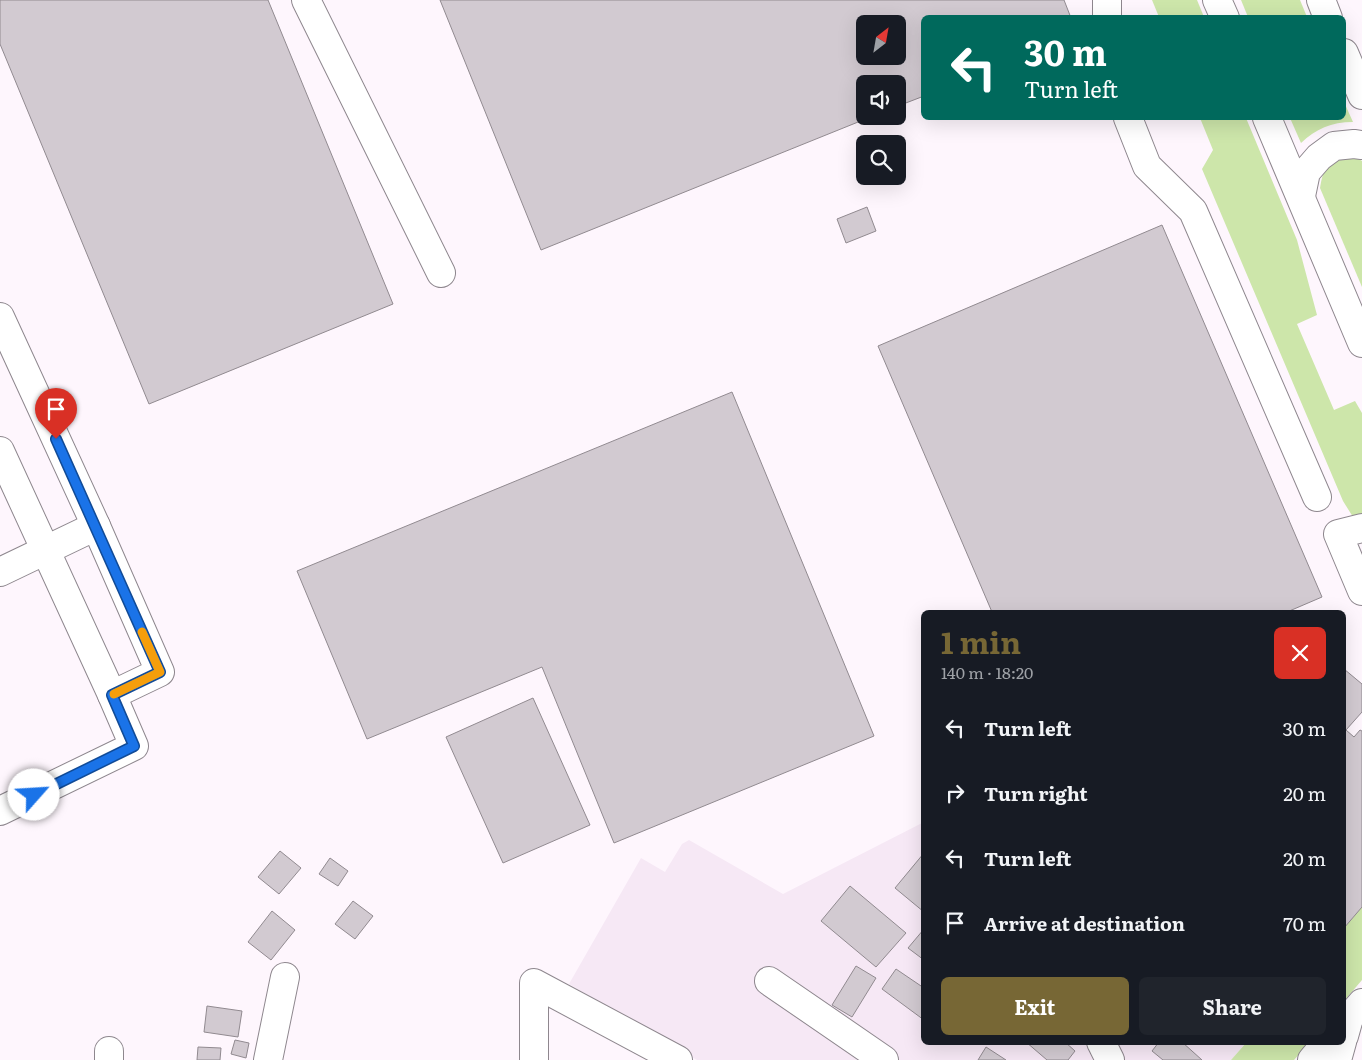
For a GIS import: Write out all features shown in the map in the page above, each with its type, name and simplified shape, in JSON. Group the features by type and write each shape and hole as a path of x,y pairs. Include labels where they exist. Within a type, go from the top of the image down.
{"street":[{"path":"306,0 441,273"},
{"path":"1107,0 1107,15"},
{"path":"1218,0 1224,15"},
{"path":"1321,0 1327,15"},
{"path":"1346,58 1362,95"},
{"path":"1129,120 1148,166 1193,211 1317,497"},
{"path":"1268,120 1362,343"},
{"path":"1301,196 1306,172 1319,157 1334,146 1362,145"},
{"path":"0,317 96,526 160,672 112,695"},
{"path":"0,451 134,746 0,811"},
{"path":"0,572 96,526"},
{"path":"1362,528 1338,534 1362,591"},
{"path":"268,1060 285,977"},
{"path":"768,981 884,1060"},
{"path":"534,1060 534,983 678,1060"},
{"path":"1102,1045 1110,1060"},
{"path":"1312,1060 1324,1045"},
{"path":"1337,1060 1342,1045"}],"shaded area":[{"path":"921,824 921,1045 1244,1045 1231,1060 697,1060 569,984 641,858 665,872 682,844 689,840 783,894"}],"green space":[{"path":"1152,0 1197,0 1203,15 1158,15"},
{"path":"1241,0 1300,0 1306,15 1247,15"},
{"path":"1346,106 1353,122 1338,123 1324,127 1301,143 1291,120 1346,120"},
{"path":"1201,120 1247,120 1297,240 1317,315 1297,324 1334,410 1355,401 1362,413 1362,517 1353,517 1343,501 1202,169 1213,150"},
{"path":"1347,157 1362,161 1362,287 1320,188 1323,175 1328,166 1335,161"},
{"path":"1362,907 1362,980 1346,999 1346,926"},
{"path":"1244,1045 1307,1045 1294,1060 1231,1060"}],"building":[{"path":"0,0 268,0 393,304 149,404 0,44"},
{"path":"440,0 1064,0 1070,15 921,15 921,97 906,103 906,75 856,75 856,123 541,250"},
{"path":"867,207 876,231 846,243 837,219"},
{"path":"1162,225 1322,597 1292,610 991,610 878,346"},
{"path":"732,392 874,736 614,843 542,667 367,739 297,571"},
{"path":"1346,671 1362,684 1362,712 1346,730"},
{"path":"533,698 590,825 503,863 446,737"},
{"path":"1346,730 1354,737 1360,730 1362,731 1362,907 1346,926"},
{"path":"280,851 301,868 279,894 258,877"},
{"path":"921,857 921,910 895,888"},
{"path":"330,858 348,871 338,886 319,874"},
{"path":"850,886 906,933 876,967 821,921"},
{"path":"353,901 373,916 355,939 335,924"},
{"path":"272,911 295,930 271,960 248,942"},
{"path":"921,933 921,958 908,948"},
{"path":"856,966 876,978 852,1017 832,1005"},
{"path":"896,969 921,986 921,1018 882,989"},
{"path":"207,1006 242,1011 238,1037 204,1032"},
{"path":"235,1040 249,1043 246,1058 231,1054"},
{"path":"1030,1045 1068,1045 1075,1051 1068,1060 1047,1060"},
{"path":"1157,1045 1185,1045 1202,1060 1163,1060 1152,1051"},
{"path":"198,1047 221,1048 220,1060 197,1060"},
{"path":"986,1047 1006,1060 978,1060"}],"slow traffic":[{"path":"114,694 160,672 142,632"}],"route":[{"path":"34,795 134,746 112,695 160,672 56,439"}]}
